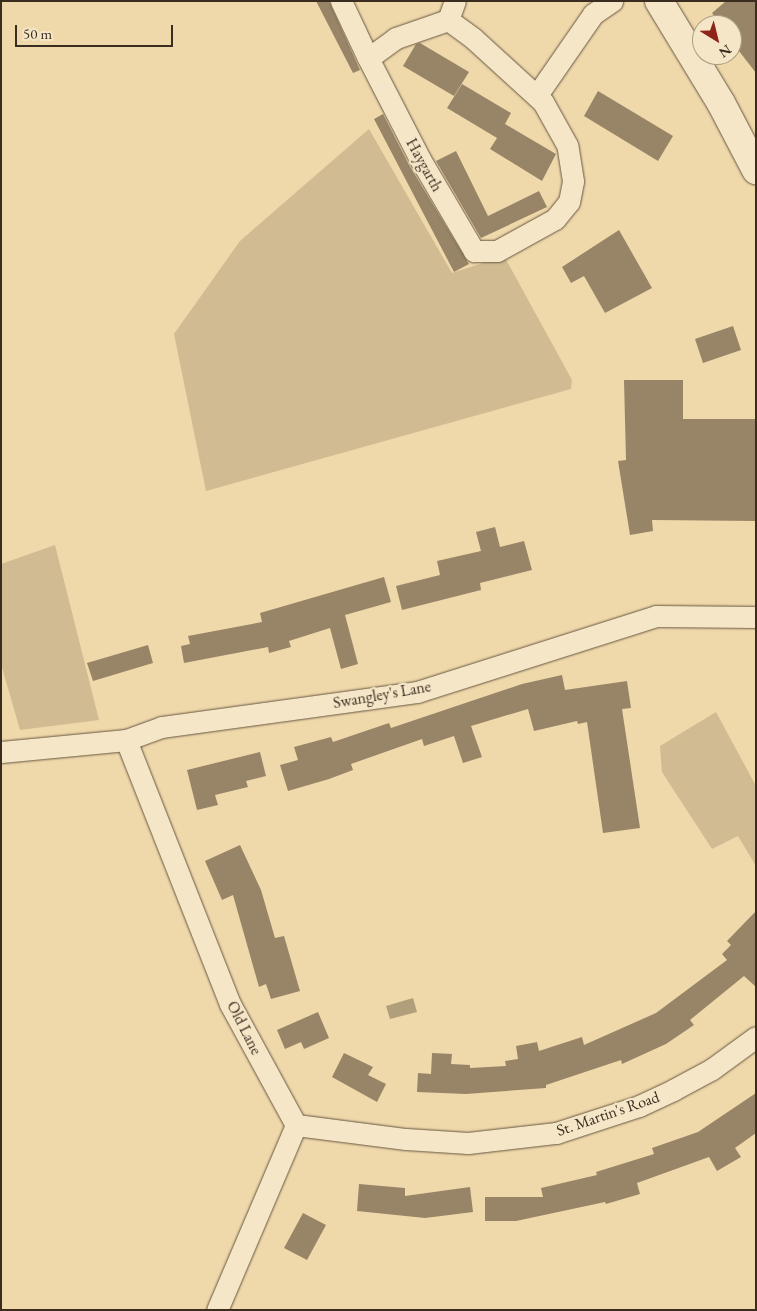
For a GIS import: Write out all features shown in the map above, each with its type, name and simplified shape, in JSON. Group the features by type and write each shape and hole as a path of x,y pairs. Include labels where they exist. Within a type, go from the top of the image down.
{"main road":[{"path":"659,1 721,103 756,170"}],"street":[{"path":"342,1 368,58"},
{"path":"537,95 593,14 612,1"},
{"name":"Haygarth","path":"451,11 473,38 537,95 567,145 573,181 569,202 555,219 498,251 474,251 420,160 368,58 396,38 451,11"},
{"name":"Swangley's Lane","path":"1,752 126,740 162,727 417,692 656,616 756,617"},
{"name":"Old Lane","path":"126,740 230,1004 296,1125"},
{"name":"St. Martin's Road","path":"296,1125 406,1139 468,1143 556,1133 639,1106 673,1090 712,1069 756,1037"},
{"path":"217,1310 296,1125"}],"shaded area":[{"path":"369,129 452,273 504,256 572,380 571,389 206,491 174,334 240,241"},
{"path":"55,545 99,720 20,730 1,664 1,564"},
{"path":"716,712 756,786 756,866 738,836 712,849 662,772 660,746"},
{"path":"413,998 417,1012 390,1019 386,1006"}],"building":[{"path":"316,1 329,1 360,70 353,73"},
{"path":"726,1 756,1 756,73 742,55 742,15 714,15 712,13"},
{"path":"420,43 469,72 454,96 403,66 416,44"},
{"path":"462,84 511,113 505,124 556,154 542,181 490,149 497,138 447,108"},
{"path":"598,91 673,136 658,161 584,116"},
{"path":"383,114 409,165 469,264 454,272 374,119"},
{"path":"456,151 488,216 539,191 547,207 481,238 436,161"},
{"path":"619,230 652,288 605,313 584,276 571,283 562,267"},
{"path":"733,326 741,350 703,363 695,339"},
{"path":"624,380 683,380 683,419 756,419 756,521 652,520 653,531 630,535 618,461 626,460"},
{"path":"495,527 500,547 524,541 532,570 480,583 481,590 402,610 396,586 440,575 437,561 481,551 476,532"},
{"path":"384,577 391,602 345,615 358,664 341,669 330,628 289,641 291,647 269,653 268,647 184,663 181,646 190,644 188,636 262,622 260,613"},
{"path":"148,645 153,663 93,681 87,663"},
{"path":"562,675 565,690 627,681 631,708 622,709 640,828 603,833 587,722 578,724 577,721 534,731 528,709 471,726 482,757 463,763 454,736 424,746 422,739 351,764 353,770 288,791 280,765 298,760 294,747 331,737 333,742 389,723 391,728 522,684"},
{"path":"260,752 266,776 246,781 248,787 215,795 218,805 197,810 187,770"},
{"path":"240,845 261,890 275,938 284,936 300,991 271,999 266,984 259,987 233,895 222,900 205,861"},
{"path":"756,911 756,987 744,976 690,1020 694,1025 666,1044 622,1064 621,1060 546,1085 546,1088 466,1094 417,1092 418,1073 431,1074 432,1053 452,1054 451,1064 470,1065 470,1068 506,1066 505,1061 518,1059 516,1046 537,1042 539,1051 582,1037 584,1045 656,1013 727,960 722,954 731,945 727,941"},
{"path":"318,1012 329,1038 304,1049 301,1042 285,1049 277,1030"},
{"path":"344,1053 373,1067 368,1075 386,1084 377,1102 332,1077"},
{"path":"756,1093 756,1133 735,1148 741,1157 717,1171 709,1157 637,1183 640,1194 606,1204 605,1202 516,1221 485,1221 485,1197 543,1197 541,1188 597,1175 596,1172 654,1154 652,1148 698,1132"},
{"path":"359,1184 405,1188 405,1196 470,1187 473,1212 425,1218 357,1211"},
{"path":"303,1213 326,1225 307,1260 284,1248"}]}
